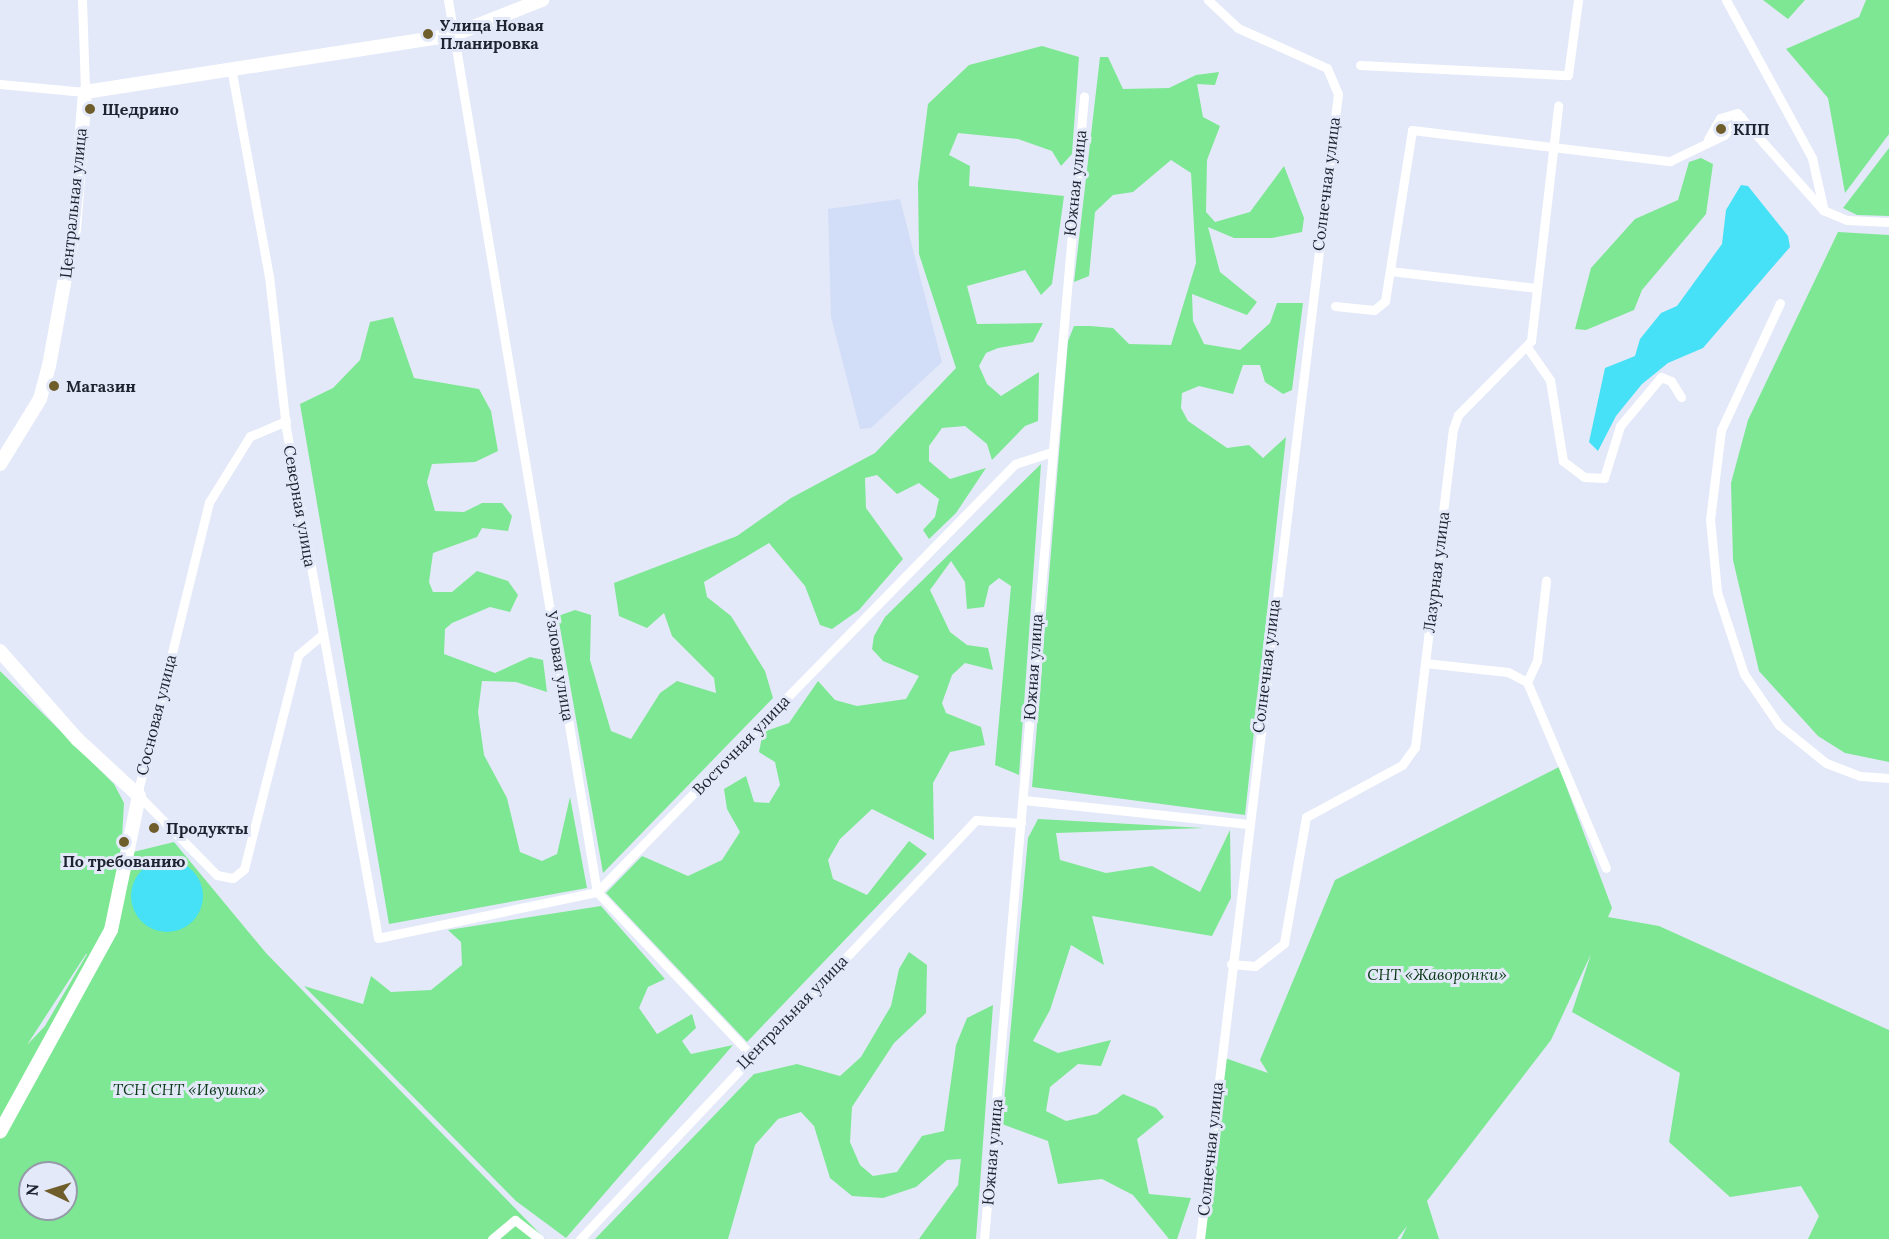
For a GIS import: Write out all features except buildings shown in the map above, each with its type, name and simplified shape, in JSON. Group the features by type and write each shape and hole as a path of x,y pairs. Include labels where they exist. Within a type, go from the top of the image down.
{"street":[{"name":"Центральная улица","path":"0,464 40,399 49,366 74,229 85,92 82,0"},
{"path":"448,0 453,35"},
{"path":"0,84 85,92 232,73 453,35 542,0"},
{"name":"Солнечная улица","path":"1200,1239 1231,964 1338,94 1327,68 1238,28 1208,0"},
{"path":"1360,65 1568,75 1578,0"},
{"path":"1726,0 1812,158 1823,210"},
{"name":"Узловая улица","path":"453,35 597,892"},
{"name":"Северная улица","path":"232,73 269,276 286,422 378,938 597,892"},
{"name":"Южная улица","path":"984,1239 1024,800 1049,453 1084,96"},
{"path":"1558,106 1537,288 1527,347 1550,381 1563,461 1584,477 1604,478 1620,426 1661,377 1671,381 1681,397"},
{"path":"1739,115 1823,210 1847,220 1889,222"},
{"path":"1335,306 1379,309 1390,271 1412,130 1670,160 1708,139 1728,132 1739,115"},
{"path":"1708,139 1720,118 1739,115"},
{"path":"1390,271 1537,288"},
{"path":"1780,303 1721,430 1710,519 1717,592 1744,674 1779,725 1826,763 1860,776 1889,778"},
{"name":"Лазурная улица","path":"1231,964 1255,966 1284,943 1306,817 1410,757 1425,663 1455,422 1527,347"},
{"name":"Сосновая улица","path":"286,422 250,436 209,502 146,748 139,796 210,870 224,878 240,874 298,655 324,634"},
{"name":"Восточная улица","path":"597,892 1015,464 1049,453"},
{"path":"1527,681 1537,662 1546,581"},
{"path":"0,651 77,739 139,796 111,930 0,1132"},
{"path":"1425,663 1508,672 1527,681 1606,868"},
{"path":"1024,800 1248,824"},
{"name":"Центральная улица","path":"580,1239 751,1055 976,819 1021,822"},
{"path":"597,892 751,1055"},
{"path":"492,1239 512,1220 539,1239"}],"shaded area":[{"path":"900,199 942,362 871,428 860,429 831,317 828,209"}],"green space":[{"path":"1763,0 1805,0 1788,19"},
{"path":"1866,0 1889,0 1889,134 1845,193 1828,98 1786,49 1859,17"},
{"path":"1042,46 1079,57 1072,154 1061,166 1052,151 1018,139 958,133 949,155 970,166 969,186 1064,196 1052,284 1041,295 1025,270 967,286 977,324 1043,323 1033,342 998,348 986,353 979,366 987,384 1001,396 1039,372 1038,421 1025,426 992,460 987,444 965,426 942,428 929,446 929,461 950,479 986,468 956,513 929,539 923,530 935,517 939,499 919,483 897,494 877,475 865,478 866,508 903,559 859,610 832,629 820,625 805,586 769,543 704,582 707,597 731,616 765,671 773,698 603,873 558,616 575,610 591,615 590,660 611,731 631,739 660,693 677,681 716,693 714,678 672,636 664,613 647,628 619,616 614,583 737,536 791,498 875,453 956,368 919,254 918,183 928,104 969,65"},
{"path":"1100,57 1108,57 1123,89 1169,88 1196,75 1219,72 1215,85 1197,84 1203,117 1220,126 1207,160 1206,212 1215,222 1250,212 1284,166 1304,218 1302,232 1272,238 1234,238 1208,227 1220,272 1257,302 1247,315 1192,294 1193,321 1204,344 1240,350 1270,323 1277,303 1303,303 1292,390 1283,394 1265,382 1260,365 1243,365 1233,394 1199,386 1182,393 1181,408 1188,421 1227,448 1249,445 1263,458 1286,437 1245,815 1032,787 1068,341 1074,326 1090,326 1113,328 1129,344 1171,345 1196,263 1191,173 1171,160 1133,192 1113,195 1095,212 1089,276 1074,282"},
{"path":"1889,148 1889,216 1857,215 1843,208"},
{"path":"1701,158 1713,164 1706,214 1642,290 1634,310 1586,330 1575,329 1591,268 1635,219 1678,200 1689,162"},
{"path":"1838,232 1889,235 1889,762 1845,753 1818,736 1759,671 1733,560 1731,483 1748,420"},
{"path":"393,317 414,378 479,389 491,411 498,451 475,462 432,464 427,482 435,511 464,512 482,503 502,503 512,516 508,531 482,528 477,537 433,553 429,582 433,592 452,592 477,571 508,581 518,595 510,612 490,607 452,623 445,629 444,654 495,673 530,657 543,660 547,692 516,682 482,681 478,712 484,755 507,798 520,852 542,861 557,854 570,797 587,888 389,924 300,404 333,388 360,360 370,322"},
{"path":"1041,464 1019,775 995,765 1011,586 999,578 989,586 984,607 967,609 965,582 951,561 930,590 950,632 967,645 988,648 993,670 965,663 952,675 942,703 946,713 981,727 985,745 950,752 933,783 934,840 872,809 840,839 828,860 833,879 867,895 909,841 927,854 747,1042 606,893 642,856 688,876 722,860 740,832 727,809 724,789 746,776 754,802 769,803 780,785 775,762 759,752 763,732 789,723 818,681 835,700 857,706 906,699 919,676 883,661 872,649 874,636 885,617"},
{"name":"ТСН СНТ «Ивушка»","path":"0,671 114,784 124,803 121,855 174,842 266,953 545,1239 0,1239","holes":["87,954 45,1026 27,1045"]},
{"name":"СНТ «Жаворонки»","path":"1559,767 1612,908 1608,917 1659,926 1889,1030 1889,1239 1808,1239 1819,1216 1801,1186 1730,1197 1669,1142 1680,1073 1572,1012 1591,954 1551,1040 1427,1201 1439,1239 1401,1239 1407,1226 1397,1239 1204,1239 1225,1058 1268,1073 1260,1060 1335,880"},
{"path":"1038,819 1204,828 1056,833 1060,860 1106,873 1152,866 1200,892 1230,830 1231,898 1212,936 1092,916 1104,965 1071,945 1050,1010 1033,1041 1058,1053 1111,1040 1101,1066 1078,1064 1050,1087 1046,1111 1066,1121 1097,1114 1123,1094 1156,1108 1164,1117 1137,1139 1149,1194 1191,1198 1177,1239 1169,1239 1133,1195 1102,1179 1058,1184 1048,1141 1002,1124 1028,838"},
{"path":"601,906 665,979 648,987 639,1008 657,1034 692,1014 696,1028 682,1041 691,1054 733,1045 566,1238 516,1201 304,986 363,1004 371,976 391,992 431,990 462,965 461,942 448,930"},
{"path":"909,952 927,965 926,1013 894,1043 852,1107 850,1142 860,1165 873,1176 897,1172 922,1136 944,1131 956,1045 967,1018 993,1005 976,1239 919,1239 958,1185 961,1159 947,1160 916,1187 883,1198 852,1196 830,1178 814,1126 801,1112 778,1119 755,1145 728,1239 595,1239 754,1074 797,1064 840,1076 861,1057 891,1006 899,969"}],"water":[{"path":"1741,185 1748,186 1788,236 1790,247 1703,348 1668,363 1642,384 1616,416 1598,451 1589,442 1605,368 1635,356 1640,339 1661,313 1677,306 1722,244 1726,210"},
{"path":"160,860 174,860 193,870 203,889 203,903 193,922 174,932 160,932 141,922 131,903 131,889 141,870"}],"place":[{"name":"Улица Новая Планировка","path":"428,34"},
{"name":"Щедрино","path":"90,109"},
{"name":"КПП","path":"1721,129"},
{"name":"Магазин","path":"54,386"},
{"name":"Продукты","path":"154,828"},
{"name":"По требованию","path":"124,842"}]}
